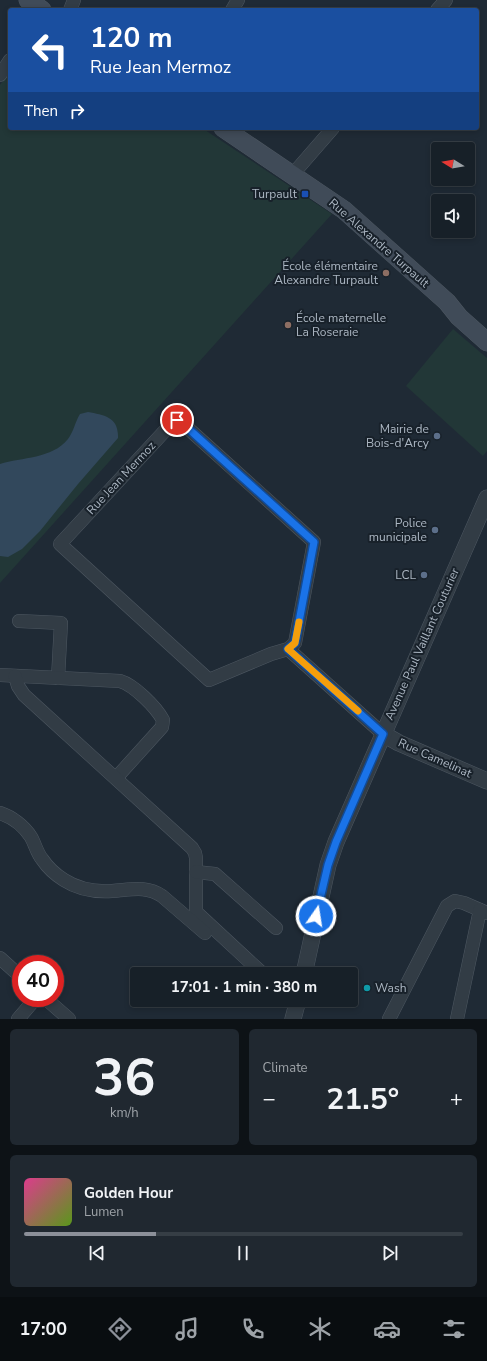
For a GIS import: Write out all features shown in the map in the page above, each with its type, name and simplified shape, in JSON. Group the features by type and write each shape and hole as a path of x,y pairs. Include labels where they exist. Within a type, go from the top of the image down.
{"main road":[{"path":"28,0 39,8"},
{"name":"Rue Alexandre Turpault","path":"226,130 344,210 447,302 459,317 487,342"}],"street":[{"path":"0,74 8,63"},
{"path":"292,174 331,130"},
{"name":"Rue Jean Mermoz","path":"177,420 314,542 295,643 288,649 271,654 210,680 60,544 173,422 177,420"},
{"name":"Avenue Paul Vaillant Couturier","path":"306,967 328,865 336,842 487,498"},
{"path":"19,621 61,623 58,678"},
{"path":"288,649 383,734"},
{"path":"0,675 120,681 128,683 159,712 163,720 162,727 116,778"},
{"path":"15,676 18,686 24,696 192,848 196,858 196,912 255,967"},
{"name":"Rue Camelinat","path":"383,734 398,743 487,781"},
{"path":"0,813 16,821 24,828 42,859 52,872 65,881 79,887 92,890 111,891 146,889 155,891 243,967"},
{"path":"196,872 214,874 276,928"},
{"path":"389,1019 447,906 455,901 484,911 457,1019"},
{"path":"0,958 12,969"},
{"path":"18,1019 28,1007"},
{"path":"55,1007 69,1019"},
{"path":"293,1019 296,1007"}],"green space":[{"path":"8,74 8,130 205,130 332,214 0,583 0,85"},
{"path":"453,329 487,358 487,451 483,456 406,386"}],"water":[{"path":"88,412 100,414 113,421 118,431 118,438 40,531 22,549 8,557 0,556 0,464 45,454 61,446 72,433 80,414"}],"slow traffic":[{"path":"299,622 295,643 288,649 358,711"}],"place":[{"name":"Turpault","path":"305,194"},
{"name":"École élémentaire Alexandre Turpault","path":"386,273"},
{"name":"École maternelle La Roseraie","path":"288,325"},
{"name":"Mairie de Bois-d'Arcy","path":"437,436"},
{"name":"Police municipale","path":"435,530"},
{"name":"LCL","path":"424,575"},
{"name":"Wash","path":"367,988"}],"route":[{"path":"177,420 314,542 295,643 288,649 383,734 336,842 328,865 316,916"}]}
